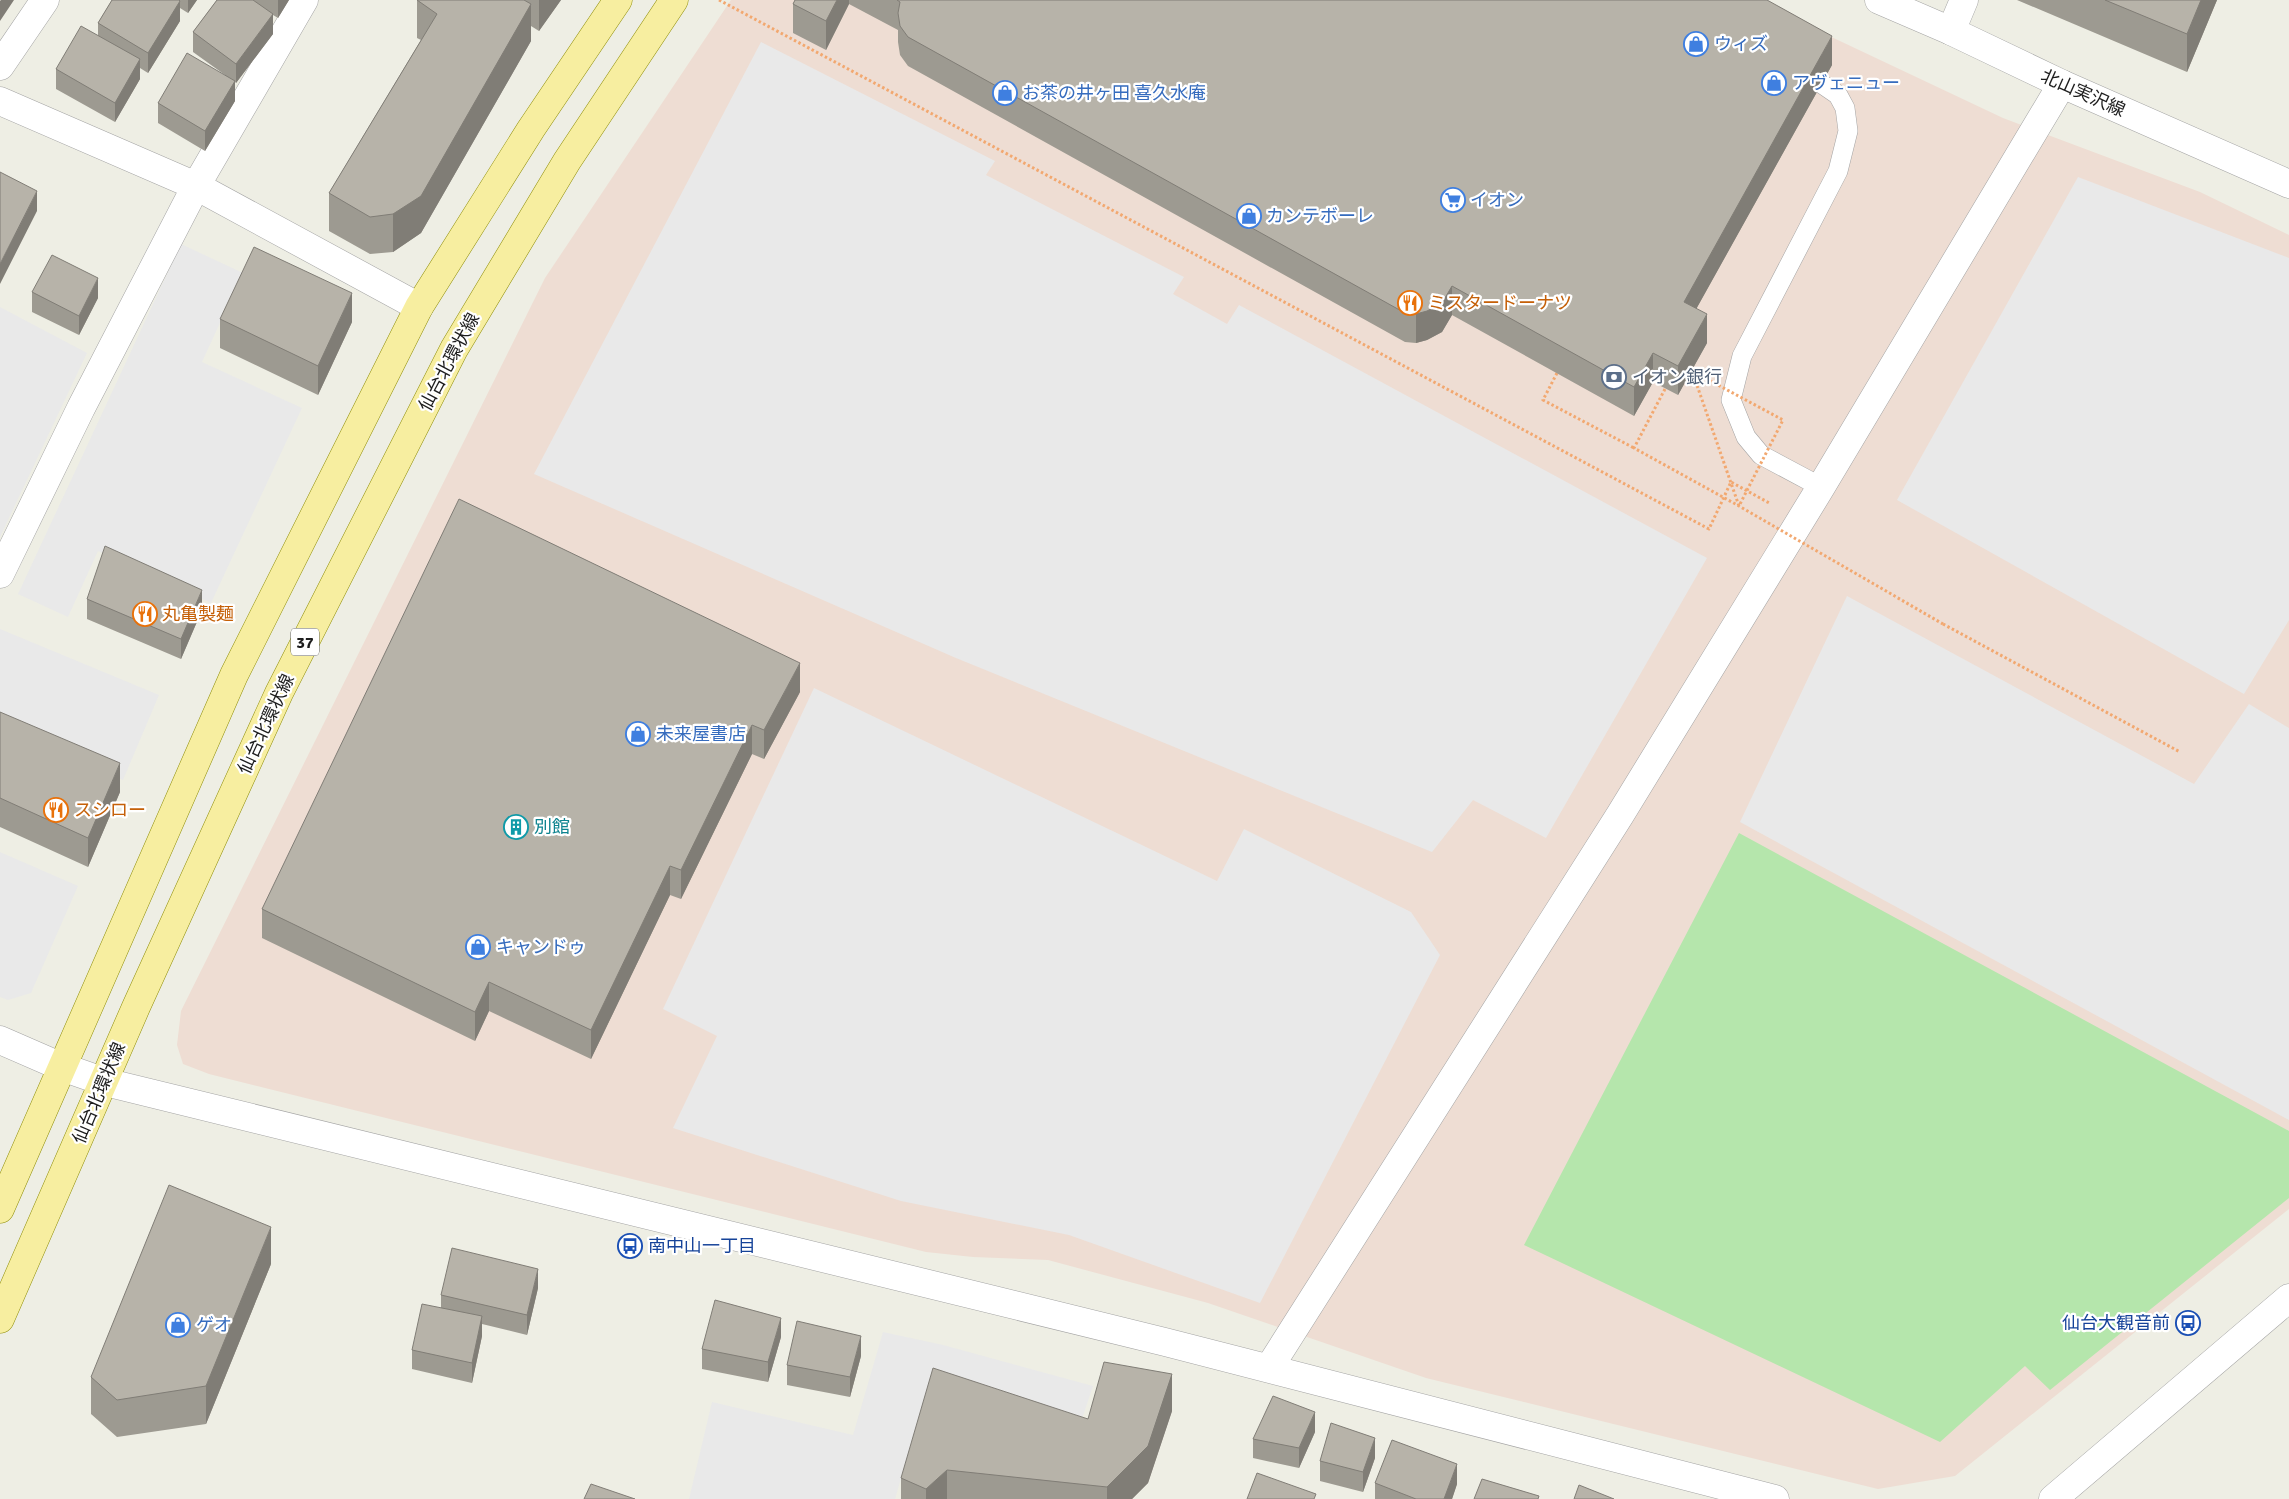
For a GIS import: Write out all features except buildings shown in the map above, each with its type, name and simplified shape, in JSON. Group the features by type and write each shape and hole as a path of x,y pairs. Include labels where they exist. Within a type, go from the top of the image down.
{"main road":[{"path":"0,1209 234,675 419,307 531,130 618,0"},
{"name":"仙台北環状線","path":"0,1319 105,1082 136,1007 279,693 454,349 567,161 674,0"}],"street":[{"path":"0,66 45,0"},
{"path":"0,574 81,408 196,186 304,0"},
{"name":"北山実沢線","path":"1879,0 1951,31 2062,84 2289,184"},
{"path":"1951,31 1964,0"},
{"path":"1269,1368 1620,815 1821,487 2062,84"},
{"path":"0,101 196,186 419,307"},
{"path":"0,1040 62,1067 105,1082 1269,1368 1775,1499"},
{"path":"2052,1499 2289,1298"}],"lane":[{"path":"1821,487 1761,455 1746,437 1731,400 1742,356 1838,171 1848,131 1845,108 1838,95 1822,84"}],"path":[{"path":"719,0 1709,529 1731,482 1801,520"},
{"path":"1692,371 1783,420 1739,506 1717,443 1692,371"},
{"path":"1557,373 1543,400 1739,506 1943,624 2180,752"},
{"path":"1634,448 1665,389"}],"shaded area":[{"path":"731,0 1753,0 2003,118 2200,192 2289,235 2289,1209 1955,1476 1878,1489 1426,1378 1208,1303 1048,1260 973,1257 926,1252 209,1074 183,1064 177,1045 181,1011 545,278"},
{"path":"761,42 995,161 986,175 1184,277 1173,294 1227,324 1239,305 1707,558 1546,838 1473,800 1432,852 956,658 534,474"},
{"path":"2078,177 2289,258 2289,620 2244,694 1897,500"},
{"path":"181,244 243,273 202,362 302,408 211,603 98,551 68,617 18,594"},
{"path":"0,307 87,353 0,537"},
{"path":"1847,596 2194,784 2249,704 2289,728 2289,1120 1740,822"},
{"path":"0,629 159,695 123,780 0,728"},
{"path":"814,688 1217,881 1244,829 1411,912 1440,955 1260,1303 1069,1235 901,1201 673,1128 717,1036 663,1009"},
{"path":"0,852 78,886 31,993 8,1000 0,997"},
{"path":"883,1332 943,1345 1093,1386 1078,1431 926,1394 895,1499 689,1499 712,1402 853,1435"}],"green space":[{"path":"1739,833 2289,1131 2289,1198 2050,1390 2025,1366 1940,1442 1524,1245"}],"place":[{"name":"ウィズ","path":"1696,44"},
{"name":"アヴェニュー","path":"1774,83"},
{"name":"お茶の井ヶ田 喜久水庵","path":"1005,93"},
{"name":"イオン","path":"1453,200"},
{"name":"カンテボーレ","path":"1249,216"},
{"name":"ミスタードーナツ","path":"1410,303"},
{"name":"イオン銀行","path":"1614,377"},
{"name":"丸亀製麺","path":"145,614"},
{"name":"未来屋書店","path":"638,734"},
{"name":"スシロー","path":"56,810"},
{"name":"別館","path":"516,827"},
{"name":"キャンドゥ","path":"478,947"},
{"name":"南中山一丁目","path":"630,1246"},
{"name":"仙台大観音前","path":"2188,1323"},
{"name":"ゲオ","path":"178,1325"}]}
